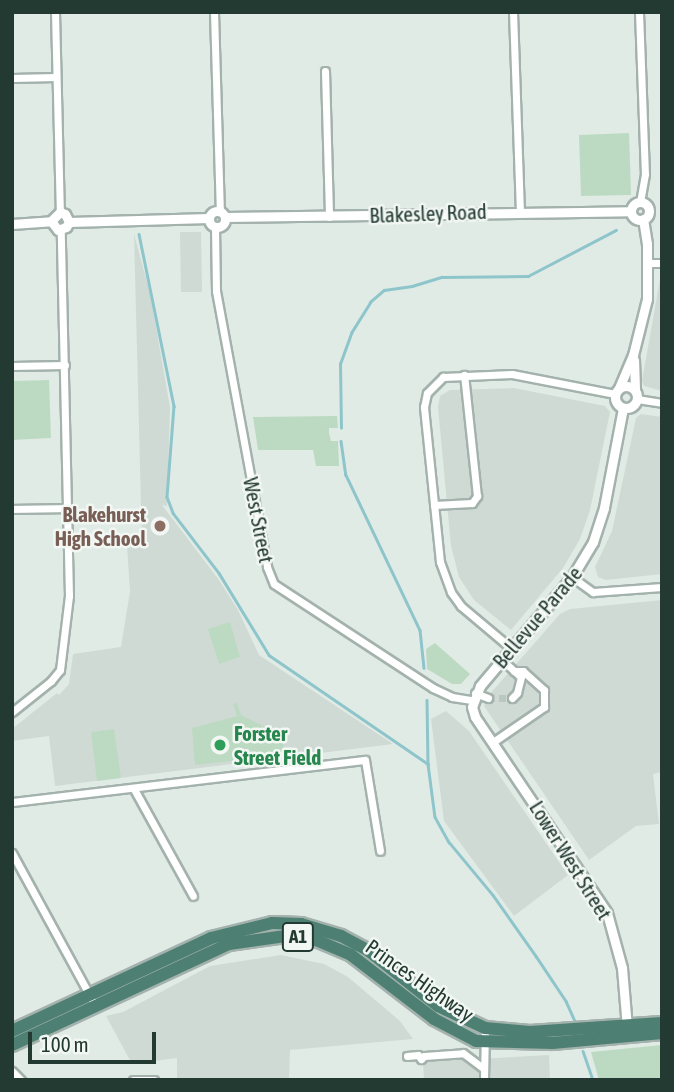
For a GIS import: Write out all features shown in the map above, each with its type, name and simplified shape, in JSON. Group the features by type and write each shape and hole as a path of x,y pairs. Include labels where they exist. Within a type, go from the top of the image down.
{"highway":[{"name":"Princes Highway","path":"12,1045 211,938 244,928 288,923 326,931 356,944 438,1006 485,1028 530,1032 662,1033"},
{"name":"Princes Highway","path":"12,1031 93,1001 229,944 268,936 299,937 325,943 351,955 434,1019 462,1035 483,1042 553,1042 662,1023"}],"street":[{"path":"55,12 60,212"},
{"path":"209,218 215,226 223,225 214,12"},
{"path":"513,12 520,210"},
{"path":"639,12 645,174 640,202"},
{"path":"325,71 328,217"},
{"path":"12,78 56,77"},
{"path":"640,202 633,205 631,211 634,218 643,219"},
{"path":"633,355 636,394 632,407 622,408 615,402 617,391 633,355 647,299 648,263 643,219 649,210 640,202"},
{"name":"Blakesley Road","path":"223,214 328,217 520,210 631,211"},
{"path":"209,218 212,211 223,214"},
{"path":"12,223 51,220 60,212"},
{"path":"60,212 67,216 69,222"},
{"path":"12,712 51,681 60,670 70,585 61,230 69,222 209,218"},
{"path":"51,220 54,228 61,230"},
{"name":"West Street","path":"215,226 216,291 267,567 274,584 433,688 452,697 488,698"},
{"path":"648,263 662,263"},
{"path":"12,366 65,365"},
{"path":"512,649 461,606 451,592 440,562 424,400 438,379 464,375 512,374 617,391 627,386 636,394 662,402"},
{"path":"434,505 472,503 477,496 464,375"},
{"name":"Bellevue Parade","path":"474,697 582,564 601,520 622,408"},
{"path":"12,509 69,508"},
{"path":"572,577 593,592 662,587"},
{"path":"502,660 522,682 512,698"},
{"path":"493,742 544,707 544,690 523,671 514,671"},
{"name":"Lower West Street","path":"474,697 475,716 607,913 622,968 628,1031"},
{"path":"12,802 365,760 380,851"},
{"path":"134,789 193,896"},
{"path":"12,853 93,1001"},
{"path":"484,1080 485,1028"},
{"path":"408,1056 418,1055 421,1059 424,1056 463,1053 483,1068"},
{"path":"12,1071 22,1080"},
{"path":"133,1080 154,1080"}],"shaded area":[{"path":"180,232 201,232 202,292 181,292"},
{"name":"Blakehurst High School","path":"134,234 150,293 170,407 167,506 162,505 219,580 238,610 259,655 393,744 55,786 49,736 12,741 12,729 57,693 59,695 69,684 73,654 121,647 130,591 127,546 142,546"},
{"path":"660,279 662,391 644,386 642,381"},
{"path":"514,388 605,406 610,412 590,510 580,539 563,568 511,630 474,600 459,577 451,546 438,407 440,396 450,390"},
{"path":"641,414 662,417 662,574 606,580 598,577 595,567 612,531 636,418"},
{"path":"662,600 662,772 653,774 659,824 636,826 589,860 484,706 488,696 560,614 570,609"},
{"path":"446,711 469,731 568,875 514,916 444,821 431,719"},
{"path":"281,955 324,964 348,977 400,1021 413,1039 290,1050 289,1080 177,1080 177,1058 132,1064 106,1016 123,1012 210,966"},
{"path":"549,1055 550,1080 424,1080 423,1062"}],"green space":[{"path":"629,133 631,195 581,196 579,135"},
{"path":"49,380 51,438 12,440 12,381"},
{"path":"337,416 338,428 329,428 329,433 331,441 338,441 339,466 316,466 313,450 258,450 253,417"},
{"path":"230,622 240,657 219,664 208,629"},
{"path":"435,643 470,674 461,684 452,684 427,669 426,649"},
{"path":"237,703 241,715 283,736 284,755 195,765 192,728 237,716 233,704"},
{"path":"114,729 121,778 97,781 91,732"},
{"path":"662,1045 662,1080 599,1080 591,1052"}],"waterway":[{"path":"341,428 340,364 351,333 370,302 384,290 412,286 442,277 528,276 616,230"},
{"path":"139,234 174,406 167,497 173,513 219,573 269,655 428,764"},
{"path":"341,441 346,475 420,630 424,668"},
{"path":"427,700 428,764 435,817 449,842 493,895 536,956 566,1001 575,1021"},
{"path":"583,1051 593,1080"}],"tunnel":[{"path":"488,698 512,698"}],"place":[{"name":"Blakehurst High School","path":"160,526"},
{"name":"Forster Street Field","path":"220,745"}]}
